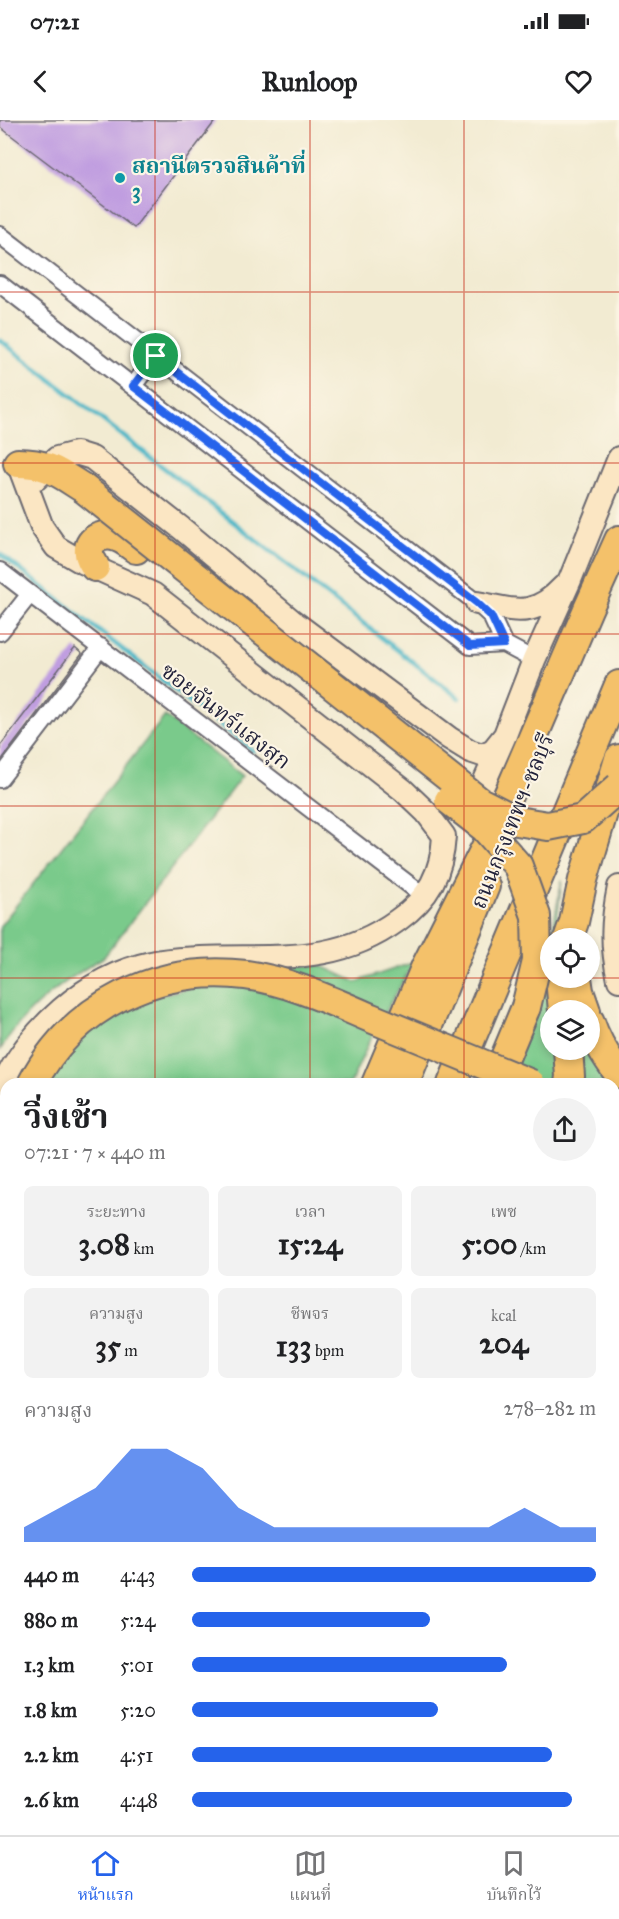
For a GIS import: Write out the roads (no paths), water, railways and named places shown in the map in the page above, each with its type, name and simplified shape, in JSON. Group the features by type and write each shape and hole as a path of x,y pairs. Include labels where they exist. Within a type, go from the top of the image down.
{"highway":[{"path":"18,463 48,466 84,488 480,802 517,820 548,826 583,819 619,788"},
{"path":"95,567 89,556 89,547 101,536 118,537 136,549 485,828 518,866 536,916 537,960 526,1007 496,1078"},
{"path":"378,1078 426,966 486,847 619,540"},
{"name":"ถนนกรุงเทพฯ-ชลบุรี","path":"406,1078 619,558"},
{"name":"ถนนกรุงเทพฯ-ชลบุรี","path":"455,1078 619,685"},
{"path":"573,928 583,880 619,759"},
{"path":"36,1078 59,1044 77,1025 115,999 149,983 203,974 247,975 303,991 516,1078"},
{"path":"367,1078 393,1026 411,1000"},
{"path":"600,1042 610,1063 619,1074"},
{"path":"569,1060 570,1078"}],"main road":[{"path":"30,494 39,475 57,458 76,453 92,458 181,528 291,620 449,738 470,751 482,755 490,752 505,735"},
{"path":"426,812 448,819 458,814 483,784 619,458"},
{"path":"7,1078 30,1041 46,1024 86,992 129,969 151,962 180,959 300,956 330,952 370,938 385,930 409,912 424,896 436,877 443,858 444,836 426,812 404,790 153,594 80,561 56,547 42,527 18,463"},
{"path":"477,603 528,610 552,598 570,580"},
{"path":"619,887 612,937 619,980"}],"street":[{"path":"0,235 477,603 491,616 504,644"},
{"path":"0,284 470,646 504,644 534,660"},
{"path":"133,386 156,356"},
{"name":"ซอยจันทร์แสงสุก","path":"0,571 424,896"},
{"path":"0,632 30,594"},
{"path":"0,779 101,647"}],"waterway":[{"path":"0,340 459,698"},
{"path":"0,554 253,751"}],"place":[{"name":"สถานีตรวจสินค้าที่ 3","path":"120,178"}]}
